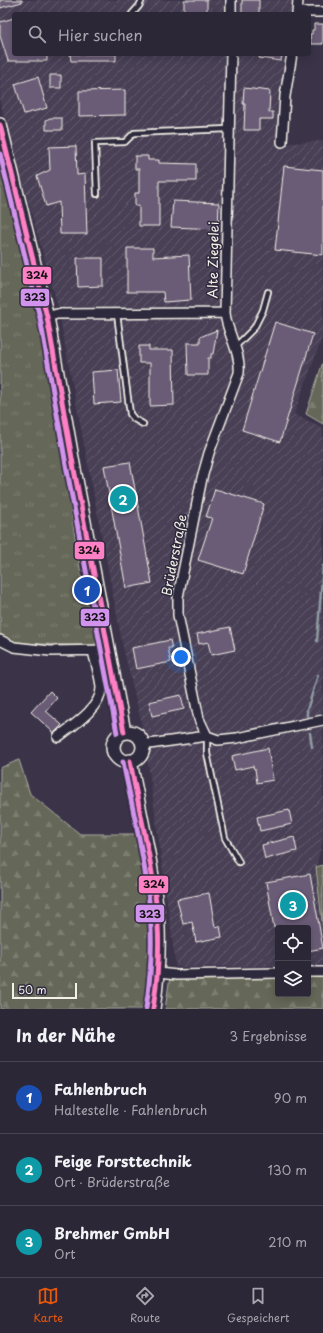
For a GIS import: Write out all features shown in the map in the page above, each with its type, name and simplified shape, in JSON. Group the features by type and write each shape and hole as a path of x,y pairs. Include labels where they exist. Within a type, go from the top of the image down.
{"main road":[{"path":"0,125 47,317 73,464 124,732"},
{"path":"124,732 131,732 135,734 139,737 142,745 140,754 137,758 130,761 123,761 119,759 113,750 114,740 117,736 124,732"},
{"path":"130,761 152,884 158,927 158,972 153,1009"}],"street":[{"path":"231,0 231,12"},
{"path":"297,12 298,0"},
{"path":"311,12 323,12"},
{"name":"Alte Ziegelei","path":"47,317 57,314 225,313 228,129 231,56"},
{"path":"282,142 285,96 292,56"},
{"name":"Brüderstraße","path":"207,736 199,719 178,615 178,597 202,478 209,453 240,368 236,346 226,325 225,313"},
{"path":"0,640 14,647 36,650 108,650"},
{"path":"58,737 86,714 97,702 101,689 93,651"},
{"path":"142,745 207,736 218,740 237,738 323,720"},
{"path":"158,972 177,975 275,973"},
{"path":"311,972 323,972"}],"lane":[{"path":"134,12 140,6 142,0"},
{"path":"97,194 95,143 125,142 134,133 228,129"},
{"path":"236,346 254,328 263,310 268,292"},
{"path":"117,314 130,414 134,419 143,424"},
{"path":"207,736 207,754 224,838 239,862"}],"shaded area":[{"path":"0,0 293,0 292,12 12,12 12,56 288,56 279,144 323,141 323,335 294,414 323,429 323,840 316,867 323,948 323,965 311,965 311,925 275,925 275,966 176,967 141,721 123,647 57,303 0,102"}],"green space":[{"path":"0,151 36,316 57,422 84,594 97,640 94,646 16,643 0,636"},
{"path":"323,362 323,424 306,414"},
{"path":"19,760 30,794 80,834 137,834 151,941 151,979 146,1009 0,1009 0,768"},
{"path":"323,865 323,931 316,867"},
{"path":"323,970 323,1009 165,1009 170,977 275,973 275,997 311,997 311,972"}],"building":[{"path":"0,0 22,0 22,2 0,8"},
{"path":"184,0 207,0 207,12 184,12"},
{"path":"242,0 259,0 259,12 242,12"},
{"path":"12,19 12,56 47,56 47,61 8,61 0,36 0,22"},
{"path":"314,24 323,24 323,44 311,44 311,34 312,30 314,30"},
{"path":"70,56 116,56 116,61 71,61"},
{"path":"260,56 282,56 281,61 259,58"},
{"path":"50,75 61,75 61,88 50,88"},
{"path":"38,77 47,108 24,114 15,84"},
{"path":"244,88 270,91 269,112 273,112 273,119 259,119 259,130 244,130"},
{"path":"125,90 125,115 79,116 79,91"},
{"path":"50,118 62,118 62,130 46,130 46,120"},
{"path":"76,146 77,175 85,174 87,234 60,234 59,202 46,206 37,176 50,170 49,147"},
{"path":"135,156 148,156 148,160 159,160 159,163 196,164 196,181 159,181 159,226 139,226 139,206 135,206 135,193 139,193 139,169 135,169"},
{"path":"284,166 323,170 323,255 275,250"},
{"path":"173,201 219,203 218,229 171,227"},
{"path":"127,248 153,248 153,257 189,255 191,300 164,302 163,292 127,292"},
{"path":"77,258 103,258 103,286 78,287"},
{"path":"275,322 313,334 280,442 242,430"},
{"path":"217,330 213,354 211,354 211,358 208,358 208,375 188,375 187,343 200,343 200,337"},
{"path":"139,346 149,346 149,350 173,350 174,405 150,406 150,363 139,363"},
{"path":"118,370 121,402 94,404 92,372"},
{"path":"130,462 152,583 126,588 104,466"},
{"path":"215,489 264,504 243,574 198,560 212,518 206,517"},
{"path":"230,627 235,650 211,655 208,642 199,644 197,634"},
{"path":"170,640 172,648 168,648 171,662 136,669 132,648"},
{"path":"50,691 57,698 46,711 62,725 54,733 31,712"},
{"path":"181,695 184,709 152,716 149,702"},
{"path":"268,748 273,780 257,783 255,769 253,766 235,770 232,756"},
{"path":"289,810 292,824 260,831 257,817"},
{"path":"294,837 297,851 265,859 262,845"},
{"path":"310,874 323,948 311,950 311,925 275,925 274,928 266,882"},
{"path":"209,893 215,927 220,926 222,937 196,942 192,922 183,924 177,899"}],"waterway":[{"path":"317,641 323,566"},
{"path":"307,716 307,710 318,675"},
{"path":"310,733 312,747"}],"transit line":[{"name":"324","path":"0,125 47,317 73,464 124,732"},
{"name":"323","path":"0,154 40,318 66,465 117,733"},
{"name":"324","path":"130,761 154,885 159,937 157,978 153,1009"},
{"name":"323","path":"123,762 144,866 150,908 151,959 146,1008"}],"place":[{"name":"Feige Forsttechnik","path":"123,499"},
{"name":"Fahlenbruch","path":"87,590"},
{"name":"Brehmer GmbH","path":"293,905"}]}
